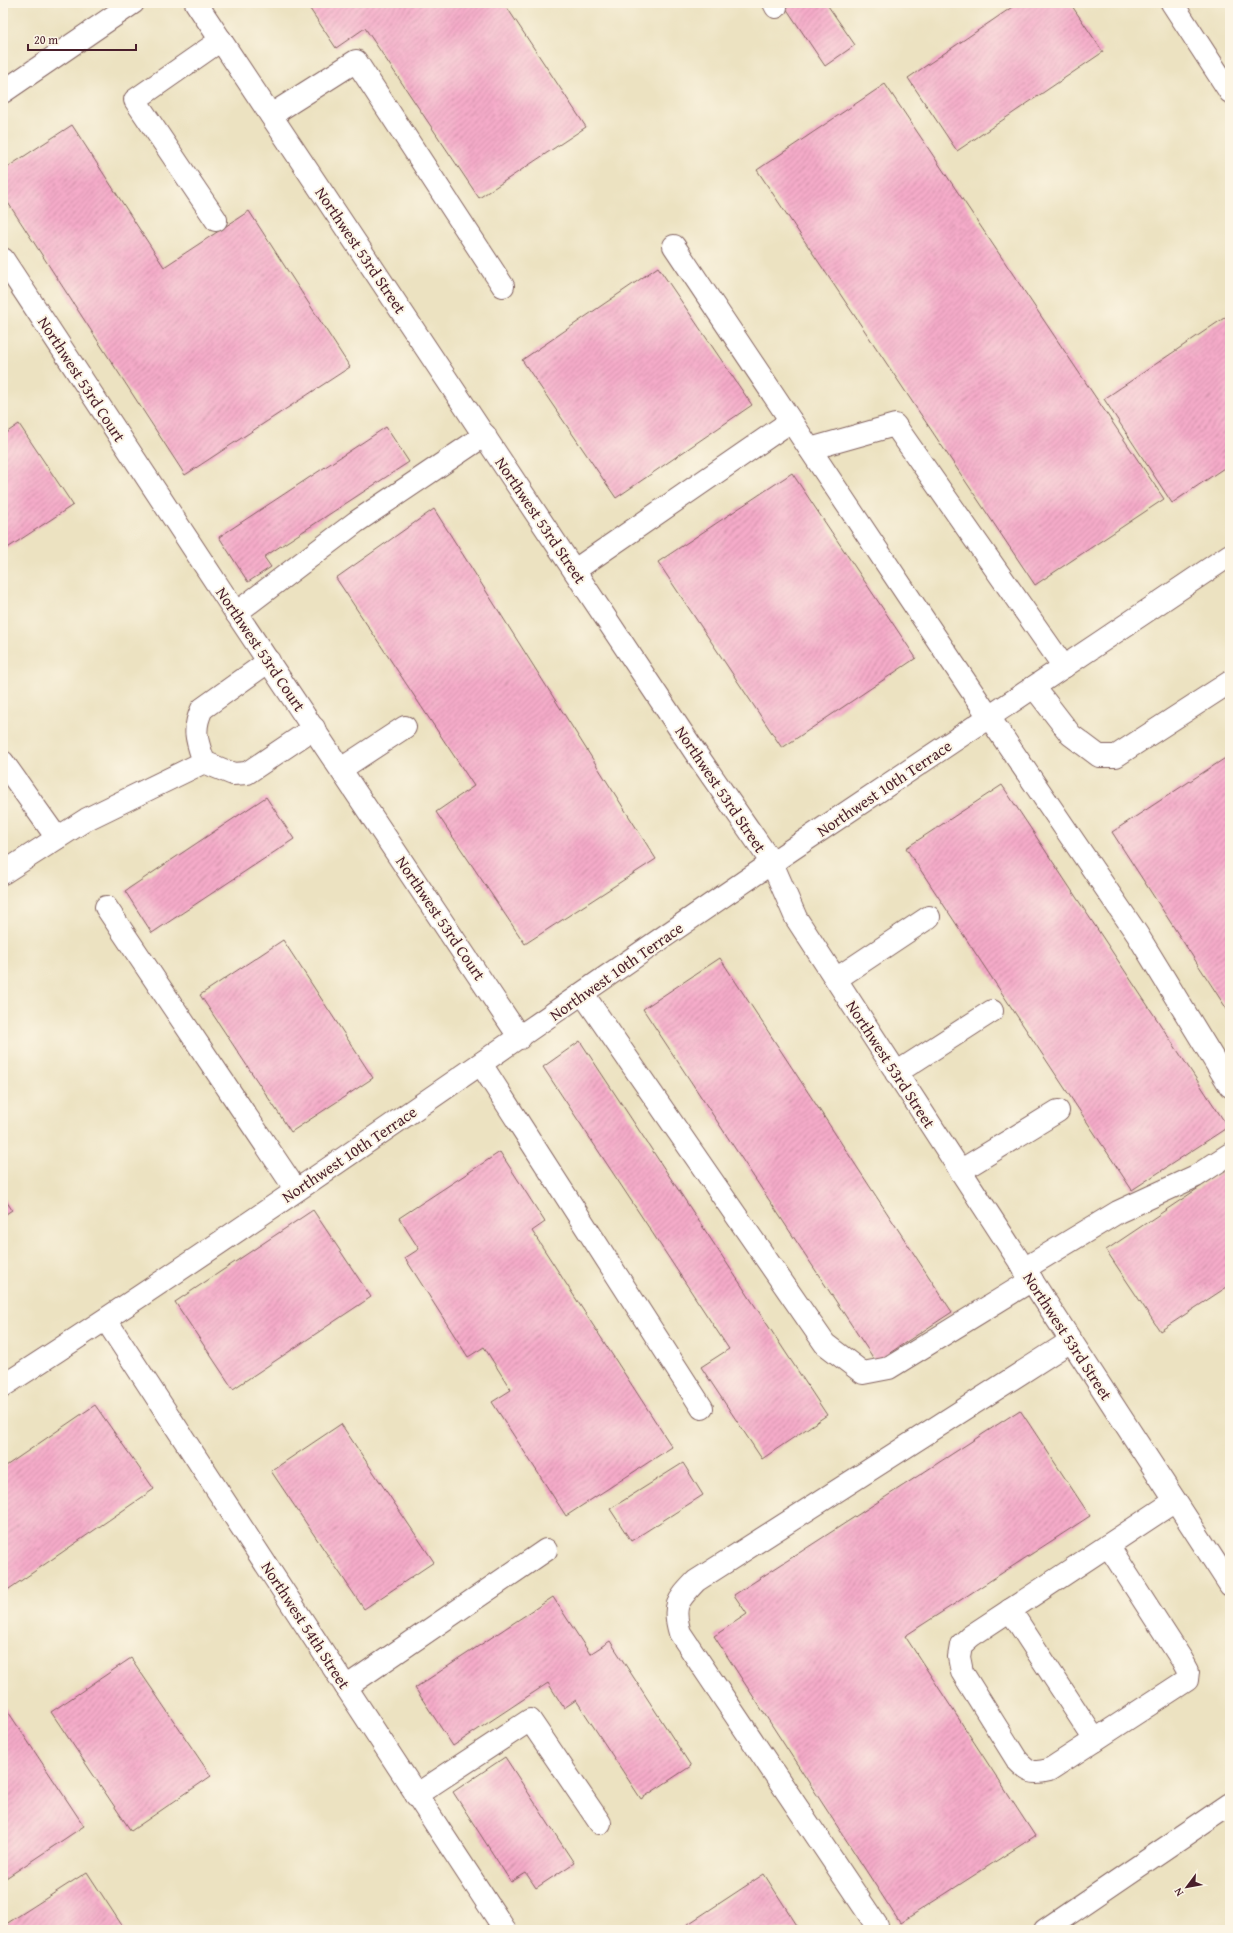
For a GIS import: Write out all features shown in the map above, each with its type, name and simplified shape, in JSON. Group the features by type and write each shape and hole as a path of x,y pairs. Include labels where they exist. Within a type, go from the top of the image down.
{"street":[{"path":"3,92 133,3"},
{"name":"Northwest 53rd Street","path":"196,3 695,752 772,863 796,918 1230,1585"},
{"path":"1172,3 1230,92"},
{"path":"216,220 135,100 221,40"},
{"path":"271,115 356,61 503,286"},
{"path":"674,246 1136,934 1230,1086"},
{"name":"Northwest 53rd Court","path":"3,259 236,613 270,661 520,1038"},
{"path":"575,570 791,421"},
{"path":"810,449 895,425 1064,667"},
{"path":"236,613 356,522 485,435"},
{"name":"Northwest 10th Terrace","path":"3,1386 106,1320 520,1038 772,863 1230,555"},
{"path":"204,762 195,735 197,719 202,709 270,661"},
{"path":"1034,687 1071,735 1099,756 1116,756 1230,682"},
{"path":"341,769 405,727"},
{"path":"3,872 87,819 204,762 234,774 246,773 314,728"},
{"path":"3,762 57,838"},
{"path":"106,907 296,1190"},
{"path":"836,979 929,917"},
{"path":"583,994 824,1344 863,1373 889,1368 1028,1275 1118,1212 1196,1176 1230,1154"},
{"path":"896,1073 992,1011"},
{"path":"481,1064 702,1408"},
{"path":"960,1171 1058,1111"},
{"name":"Northwest 54th Street","path":"106,1320 505,1930"},
{"path":"877,1926 680,1633 675,1610 681,1596 696,1581 1072,1341"},
{"path":"1108,1545 1188,1671 1187,1680 1049,1770 1038,1773 1026,1770 1017,1760 962,1672 959,1657 961,1645 971,1636 1108,1545 1175,1501"},
{"path":"346,1687 546,1550"},
{"path":"1010,1610 1095,1740"},
{"path":"416,1794 530,1720 600,1823"},
{"path":"1045,1930 1230,1804"}],"building":[{"path":"306,3 504,3 586,127 479,198 365,28 336,48"},
{"path":"794,3 826,3 855,45 825,66 786,8"},
{"path":"1018,3 1070,3 1103,52 957,151 908,78"},
{"path":"885,84 1164,499 1035,585 757,170"},
{"path":"72,125 164,267 249,211 350,367 185,475 3,195 3,170"},
{"path":"658,267 752,405 616,498 522,360"},
{"path":"1230,314 1230,464 1172,503 1104,399"},
{"path":"19,424 73,505 3,551 3,435"},
{"path":"386,427 409,462 264,557 271,567 248,582 219,537"},
{"path":"792,473 916,658 782,748 658,562"},
{"path":"434,509 656,859 525,944 436,812 474,786 336,578"},
{"path":"1230,755 1230,1014 1112,832"},
{"path":"1002,785 1228,1127 1132,1190 906,848"},
{"path":"266,797 294,839 152,933 125,891"},
{"path":"283,940 373,1078 291,1132 200,995"},
{"path":"720,958 952,1312 876,1362 643,1009"},
{"path":"580,1041 827,1415 762,1459 701,1367 729,1349 543,1067"},
{"path":"500,1152 545,1222 532,1231 672,1447 566,1516 492,1402 511,1390 484,1347 468,1357 405,1258 419,1249 399,1218"},
{"path":"1230,1167 1230,1285 1160,1331 1106,1250"},
{"path":"3,1196 12,1210 3,1216"},
{"path":"313,1210 371,1297 233,1389 175,1302"},
{"path":"95,1405 154,1489 6,1591 3,1586 3,1468"},
{"path":"1020,1410 1090,1516 905,1636 1035,1836 900,1923 714,1636 747,1614 734,1595"},
{"path":"341,1424 434,1562 364,1609 271,1471"},
{"path":"683,1463 703,1495 631,1541 610,1509"},
{"path":"553,1597 590,1654 610,1641 691,1766 641,1799 576,1700 564,1708 548,1683 453,1746 415,1688"},
{"path":"131,1658 211,1776 131,1831 51,1712"},
{"path":"3,1704 84,1826 3,1880"},
{"path":"505,1757 574,1863 536,1888 526,1873 511,1882 453,1792"},
{"path":"87,1872 125,1930 3,1930 3,1926"},
{"path":"764,1874 800,1930 679,1930"}]}
